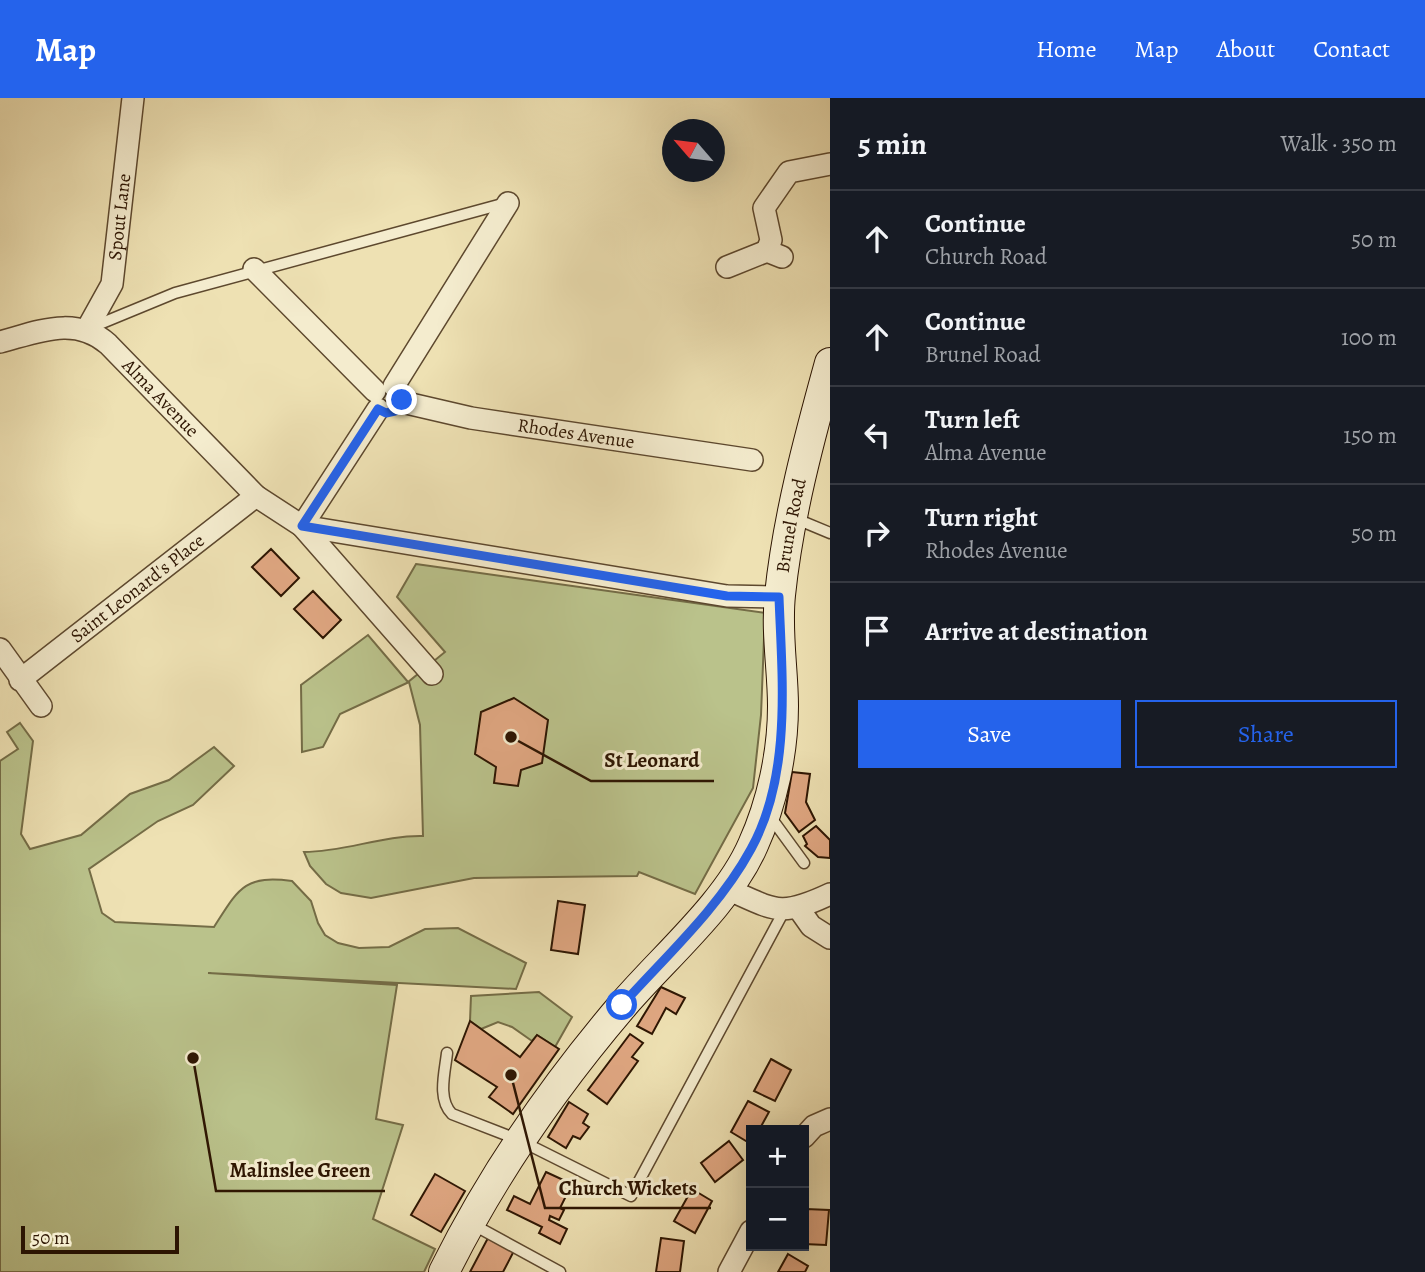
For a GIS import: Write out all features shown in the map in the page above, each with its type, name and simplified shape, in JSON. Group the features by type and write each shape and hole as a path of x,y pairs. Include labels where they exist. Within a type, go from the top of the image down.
{"street":[{"name":"Spout Lane","path":"87,329 112,284 133,98"},
{"path":"727,267 774,254 764,208 789,172 830,164"},
{"path":"302,526 387,397 508,203"},
{"path":"254,269 387,397"},
{"path":"0,342 60,327 87,329"},
{"name":"Alma Avenue","path":"87,329 108,344 256,496 302,526 432,674"},
{"name":"Brunel Road","path":"444,1272 469,1223 519,1140 622,1005 725,888 752,848 766,810 782,741 779,597 792,517 823,418 830,363"},
{"name":"Rhodes Avenue","path":"387,397 471,418 752,460"},
{"name":"Saint Leonard's Place","path":"20,680 256,496"},
{"name":"Alma Avenue","path":"302,526 727,596 779,597"},
{"path":"0,649 41,706"},
{"path":"725,888 791,910 830,938"},
{"path":"791,910 830,894"},
{"path":"809,1132 814,1126 830,1119"},
{"path":"729,1272 746,1240"}],"lane":[{"path":"87,329 176,293 254,269 508,203"},
{"path":"792,517 830,533"},
{"path":"766,810 804,863"},
{"path":"447,1053 443,1094 446,1108 452,1114 519,1140 631,1196 791,910"},
{"path":"469,1223 560,1272"}],"green space":[{"path":"416,564 765,613 761,715 753,788 695,894 639,872 637,876 474,878 371,898 341,893 326,884 310,866 304,852 423,836 420,725 409,682 340,714 323,747 302,752 301,685 368,635 408,682 445,652 397,597"},
{"path":"20,723 33,741 21,834 30,849 81,835 130,794 169,780 214,747 234,766 193,805 158,821 89,869 102,913 115,922 214,927 244,887 263,880 292,881 311,901 325,935 338,943 359,948 389,947 425,929 458,928 526,963 516,989 208,973 397,985 376,1119 403,1125 373,1219 435,1249 424,1272 0,1272 0,761 18,749 7,732"},
{"path":"539,992 572,1017 555,1047 537,1035 532,1041 512,1027 498,1022 481,1029 470,1021 471,996"}],"building":[{"path":"271,549 299,578 281,596 252,567"},
{"path":"313,591 341,620 323,638 294,609"},
{"path":"514,698 548,720 542,763 521,770 518,786 494,783 496,767 475,754 481,712"},
{"path":"792,772 810,774 806,802 815,820 799,832 785,813"},
{"path":"816,826 830,840 830,858 818,857 805,846 807,844 803,836"},
{"path":"558,901 585,905 578,954 551,950"},
{"path":"661,987 685,998 676,1014 666,1008 652,1034 637,1026"},
{"path":"470,1021 520,1057 537,1035 559,1049 513,1114 489,1097 497,1087 455,1060"},
{"path":"630,1034 643,1043 632,1057 638,1061 607,1104 588,1090"},
{"path":"771,1059 791,1070 775,1101 754,1091"},
{"path":"748,1101 769,1112 762,1125 746,1125 746,1141 731,1132"},
{"path":"569,1102 588,1114 583,1123 589,1127 580,1139 573,1136 566,1148 548,1137"},
{"path":"729,1141 743,1160 715,1182 701,1163"},
{"path":"546,1172 572,1184 560,1208 564,1210 559,1220 550,1216 549,1220 567,1229 560,1244 539,1233 542,1227 507,1210 514,1196 530,1204"},
{"path":"435,1174 465,1191 441,1232 411,1215"},
{"path":"692,1189 712,1201 695,1233 674,1221"},
{"path":"809,1209 829,1210 826,1245 809,1244"},
{"path":"489,1236 515,1249 503,1272 470,1272"},
{"path":"661,1238 684,1241 680,1272 656,1272"},
{"path":"788,1254 808,1266 805,1272 778,1272"}],"place":[{"name":"St Leonard","path":"511,737"},
{"name":"Malinslee Green","path":"193,1058"},
{"name":"Church Wickets","path":"511,1075"}],"route":[{"path":"402,400 395,411 386,413 378,409 302,526 727,596 779,597 782,741 766,810 752,848 698,921 622,1005"}]}
